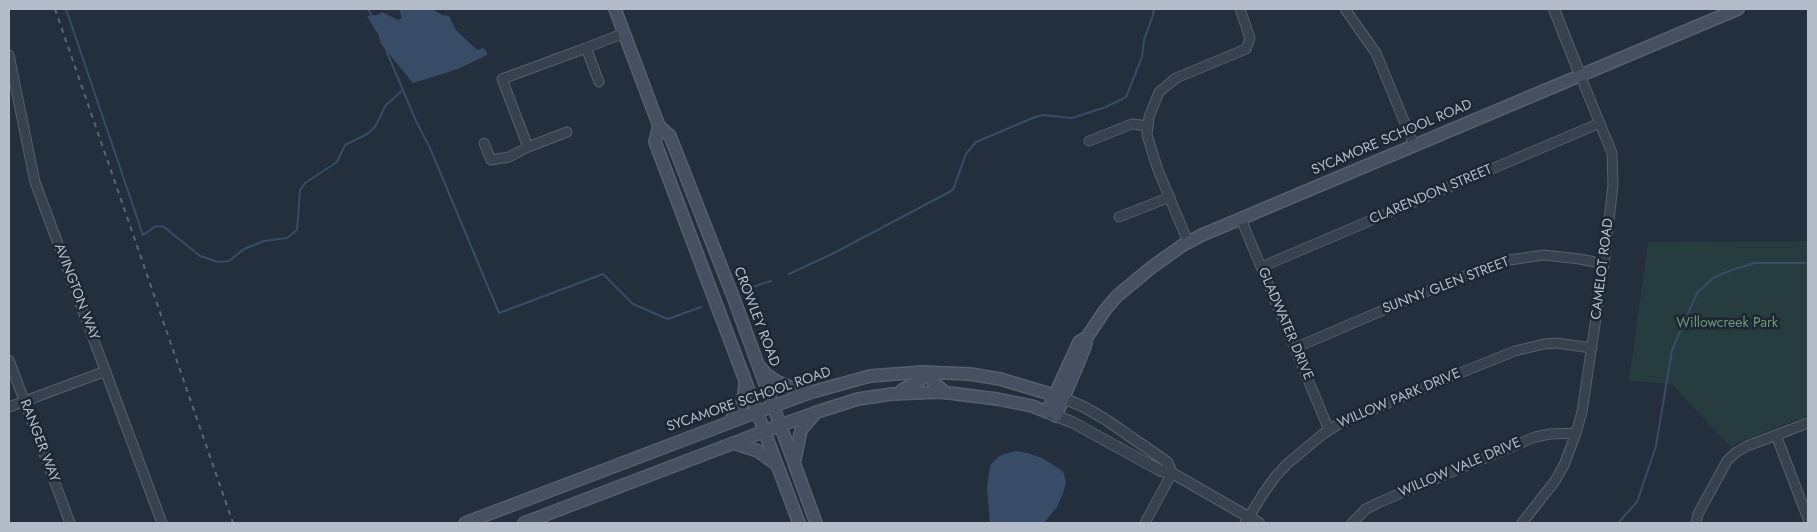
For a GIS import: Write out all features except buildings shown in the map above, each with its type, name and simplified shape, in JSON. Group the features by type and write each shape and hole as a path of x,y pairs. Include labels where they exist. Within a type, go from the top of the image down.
{"main road":[{"name":"CROWLEY ROAD","path":"615,9 659,126 670,136 774,406 816,523"},
{"name":"SYCAMORE SCHOOL ROAD","path":"1052,414 1079,342 1087,337 1117,296 1152,267 1188,242 1738,9"},
{"name":"CROWLEY ROAD","path":"659,126 655,142 799,523"},
{"path":"758,365 766,374 778,382 812,392"},
{"name":"SYCAMORE SCHOOL ROAD","path":"465,523 728,422 812,392 870,376 927,372 970,374 1000,379 1059,397"},
{"path":"892,394 918,382 927,372 934,383 946,393"},
{"path":"728,422 741,407 744,400 746,383"},
{"path":"524,523 764,431 858,399 921,392 946,393 997,398 1032,406 1052,414"},
{"path":"794,461 801,430 817,412"},
{"path":"733,443 758,452 776,464"},
{"path":"602,470 610,490"}],"street":[{"path":"1188,242 1158,170 1147,135 1149,117 1159,92 1176,78 1246,49 1250,38 1240,9"},
{"path":"1345,9 1376,53 1414,145"},
{"name":"CAMELOT ROAD","path":"1522,523 1555,481 1564,465 1582,412 1604,264 1613,184 1612,153 1554,9"},
{"path":"528,148 502,79 624,33"},
{"path":"586,48 599,82"},
{"name":"AVINGTON WAY","path":"9,55 36,182 162,523"},
{"path":"9,104 18,101"},
{"name":"CLARENDON STREET","path":"1261,267 1600,123"},
{"path":"1089,141 1132,124 1148,126"},
{"path":"484,143 491,160 508,157 567,132"},
{"path":"1119,217 1170,197"},
{"name":"GLADWATER DRIVE","path":"1241,219 1329,430"},
{"name":"SUNNY GLEN STREET","path":"1295,348 1430,290 1509,260 1544,255 1604,264"},
{"name":"WILLOW PARK DRIVE","path":"1247,520 1275,477 1287,464 1329,430 1361,414 1515,351 1556,343 1592,348"},
{"name":"RANGER WAY","path":"9,360 70,523"},
{"path":"9,407 106,371"},
{"path":"1059,397 1105,419 1167,462 1172,473"},
{"path":"1052,414 1072,422 1161,472 1172,473 1247,520 1259,523"},
{"path":"1696,523 1698,514 1735,452 1808,423"},
{"name":"WILLOW VALE DRIVE","path":"1352,523 1366,510 1380,502 1535,437 1550,434 1576,434"},
{"path":"1776,435 1808,519"},
{"path":"1145,523 1172,473"}],"green space":[{"name":"Willowcreek Park","path":"1808,241 1808,416 1739,442 1731,448 1672,384 1629,381 1648,242"}],"water":[{"path":"399,9 432,9 442,15 449,16 456,30 477,50 483,48 487,55 458,69 413,83 381,44 378,34 367,16 378,15 382,12 398,20 402,18"},
{"path":"1016,451 1042,458 1063,471 1066,482 1064,491 1057,507 1044,523 990,523 987,487 990,466 1001,455"}],"waterway":[{"path":"66,9 143,235 156,226 164,227 200,256 218,262 229,261 244,249 264,241 287,238 297,230 300,190 305,183 337,162 345,145 367,134 375,127 386,105 403,90"},
{"path":"368,9 372,16"},
{"path":"789,274 834,253 953,190 966,154 976,142 1035,117 1043,115 1072,118 1106,107 1126,97 1142,57 1144,40 1154,9"},
{"path":"386,50 416,121 430,148 499,313 603,274 633,304 665,318 668,319 701,307"},
{"path":"1618,523 1637,502 1656,446 1672,350 1697,293 1713,278 1754,263 1808,263"},
{"path":"740,291 771,281"}],"railway":[{"path":"55,9 233,523"}]}
